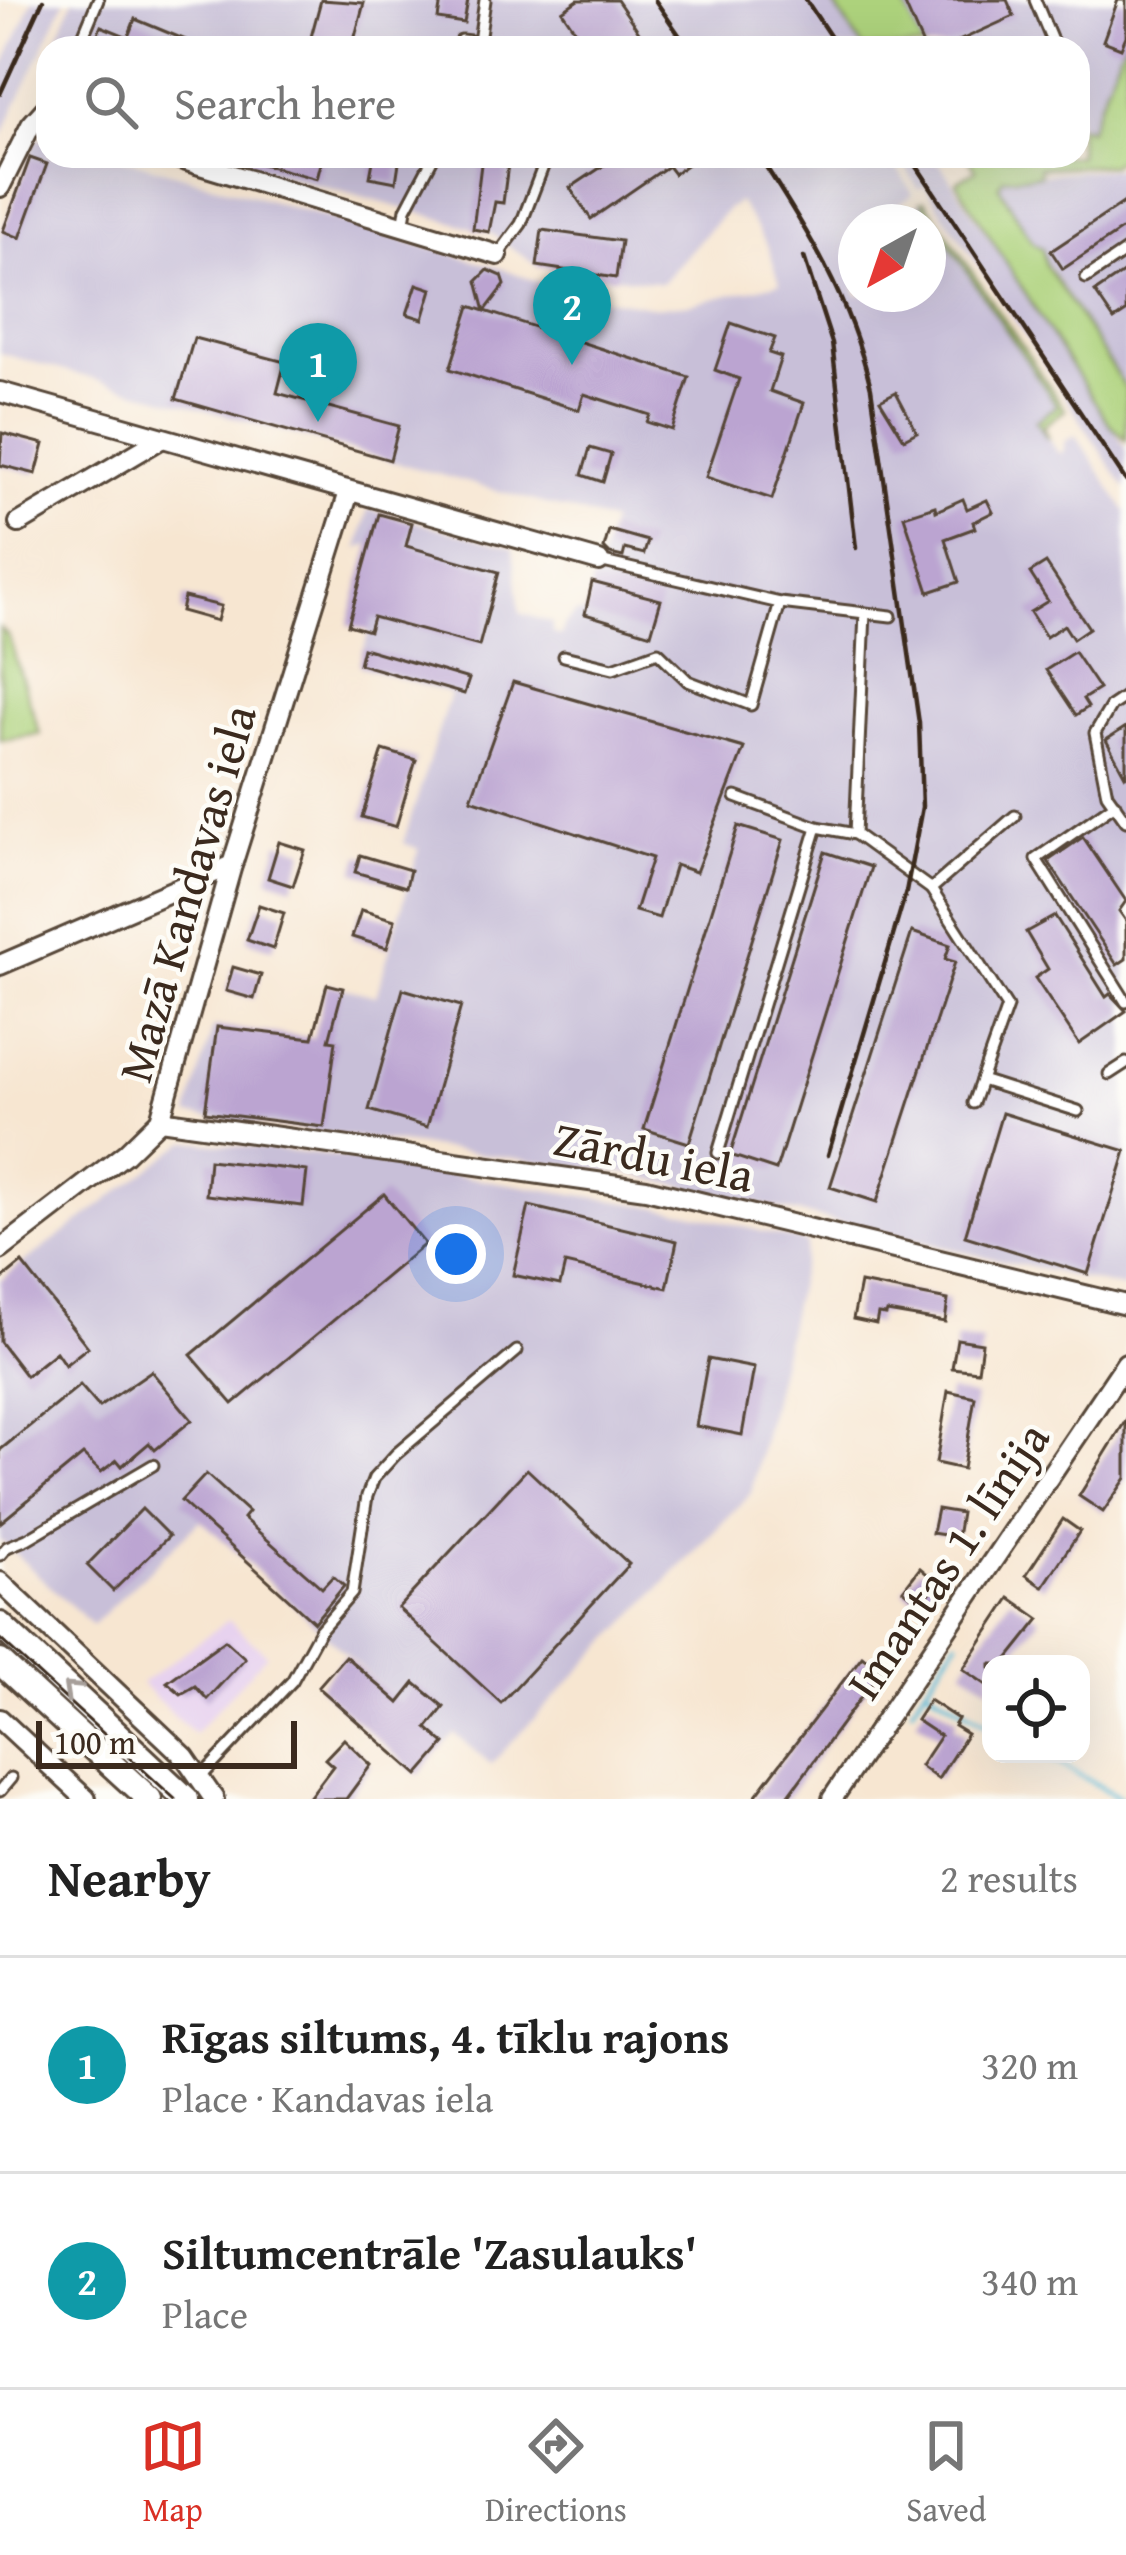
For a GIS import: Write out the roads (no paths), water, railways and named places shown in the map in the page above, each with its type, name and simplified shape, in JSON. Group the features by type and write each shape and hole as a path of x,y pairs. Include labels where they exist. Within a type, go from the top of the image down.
{"main road":[{"path":"0,1624 154,1788"},
{"path":"0,1662 154,1788 186,1799"}],"street":[{"path":"0,188 36,119"},
{"path":"209,168 498,255"},
{"path":"0,392 599,561"},
{"path":"19,523 159,440"},
{"name":"Mazā Kandavas iela","path":"0,1250 125,1154 160,1120 232,865 349,491"},
{"path":"0,965 232,865"},
{"name":"Zārdu iela","path":"160,1120 646,1189 1126,1305"},
{"name":"Imantas 1. līnija","path":"832,1799 1126,1364"},
{"path":"0,1582 185,1757 214,1799"},
{"path":"0,1719 86,1799"},
{"path":"154,1788 179,1773 185,1757"}],"lane":[{"path":"83,36 98,0"},
{"path":"481,36 485,0"},
{"path":"1035,0 1050,36"},
{"path":"403,227 406,209 428,168"},
{"path":"498,255 521,224 542,168"},
{"path":"1086,278 1126,251"},
{"path":"599,561 780,603 891,616"},
{"path":"564,656 613,668 658,652 688,681 751,705 780,603"},
{"path":"855,834 866,613"},
{"path":"1126,697 1111,706 1095,733 1107,794 1126,821"},
{"path":"736,796 817,827 855,834 931,889 1006,1006 974,1103"},
{"path":"1114,804 1036,859 1126,1002"},
{"path":"931,889 1015,816"},
{"path":"718,1153 817,827"},
{"path":"1109,1074 1126,1063"},
{"path":"981,1080 1078,1111"},
{"path":"201,1778 292,1681 320,1630 352,1593 374,1478 517,1351"},
{"path":"0,1555 153,1465"},
{"path":"0,1790 11,1778"}],"waterway":[{"path":"912,1708 957,1641"},
{"path":"925,1687 982,1720"},
{"path":"1058,1763 1122,1799"}],"tram line":[{"path":"0,1639 175,1799"}],"railway":[{"path":"0,94 43,0"},
{"path":"655,0 680,36"},
{"path":"806,0 830,36"},
{"path":"767,168 826,267 852,325 871,388 919,723 922,807 906,892 828,1155"},
{"path":"918,168 1126,481"},
{"path":"804,257 832,343 856,548"}],"place":[{"name":"Siltumcentrāle 'Zasulauks'","path":"572,365"},
{"name":"Rīgas siltums, 4. tīklu rajons","path":"318,422"}]}
